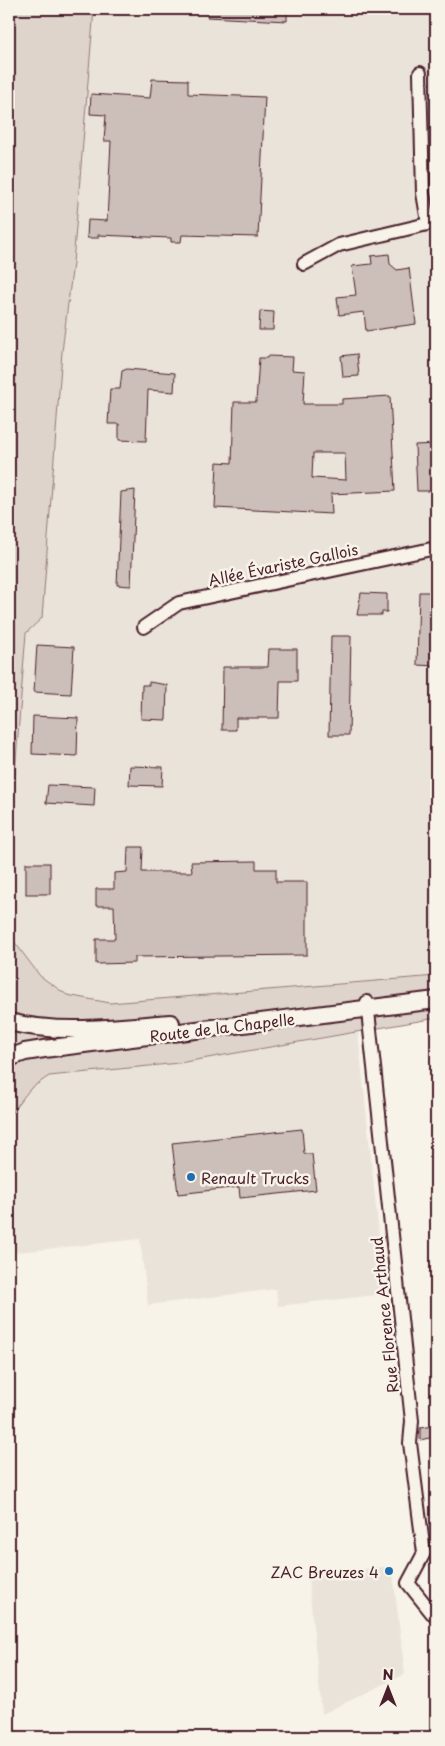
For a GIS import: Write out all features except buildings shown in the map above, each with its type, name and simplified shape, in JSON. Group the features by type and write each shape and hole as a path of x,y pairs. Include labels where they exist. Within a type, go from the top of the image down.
{"main road":[{"name":"Route de la Chapelle","path":"9,1058 25,1052 44,1049 367,1005 436,992"},
{"name":"Route de la Chapelle","path":"9,1022 32,1028 148,1024 436,1000"}],"street":[{"path":"304,264 339,244 432,222 423,193 420,73"},
{"name":"Allée Évariste Gallois","path":"144,628 179,603 436,548"},
{"name":"Rue Florence Arthaud","path":"367,1005 412,1421 410,1443 424,1553 408,1583 432,1613"}],"shaded area":[{"path":"9,9 94,9 73,263 62,352 42,618 26,633 9,849"},
{"path":"94,9 436,9 436,976 110,1003 67,995 40,976 10,936 9,849 26,632 42,618 62,352 73,263"},
{"path":"9,880 10,936 40,976 67,995 110,1003 436,976 436,1018 179,1063 49,1076 30,1089 9,1116"},
{"name":"Renault Trucks","path":"358,1032 385,1294 278,1306 276,1289 148,1305 140,1239 9,1253 9,1116 30,1089 48,1076 179,1063"},
{"path":"392,1566 405,1674 322,1714 308,1575"}],"place":[{"name":"Renault Trucks","path":"191,1177"},
{"name":"ZAC Breuzes 4","path":"389,1571"}]}
